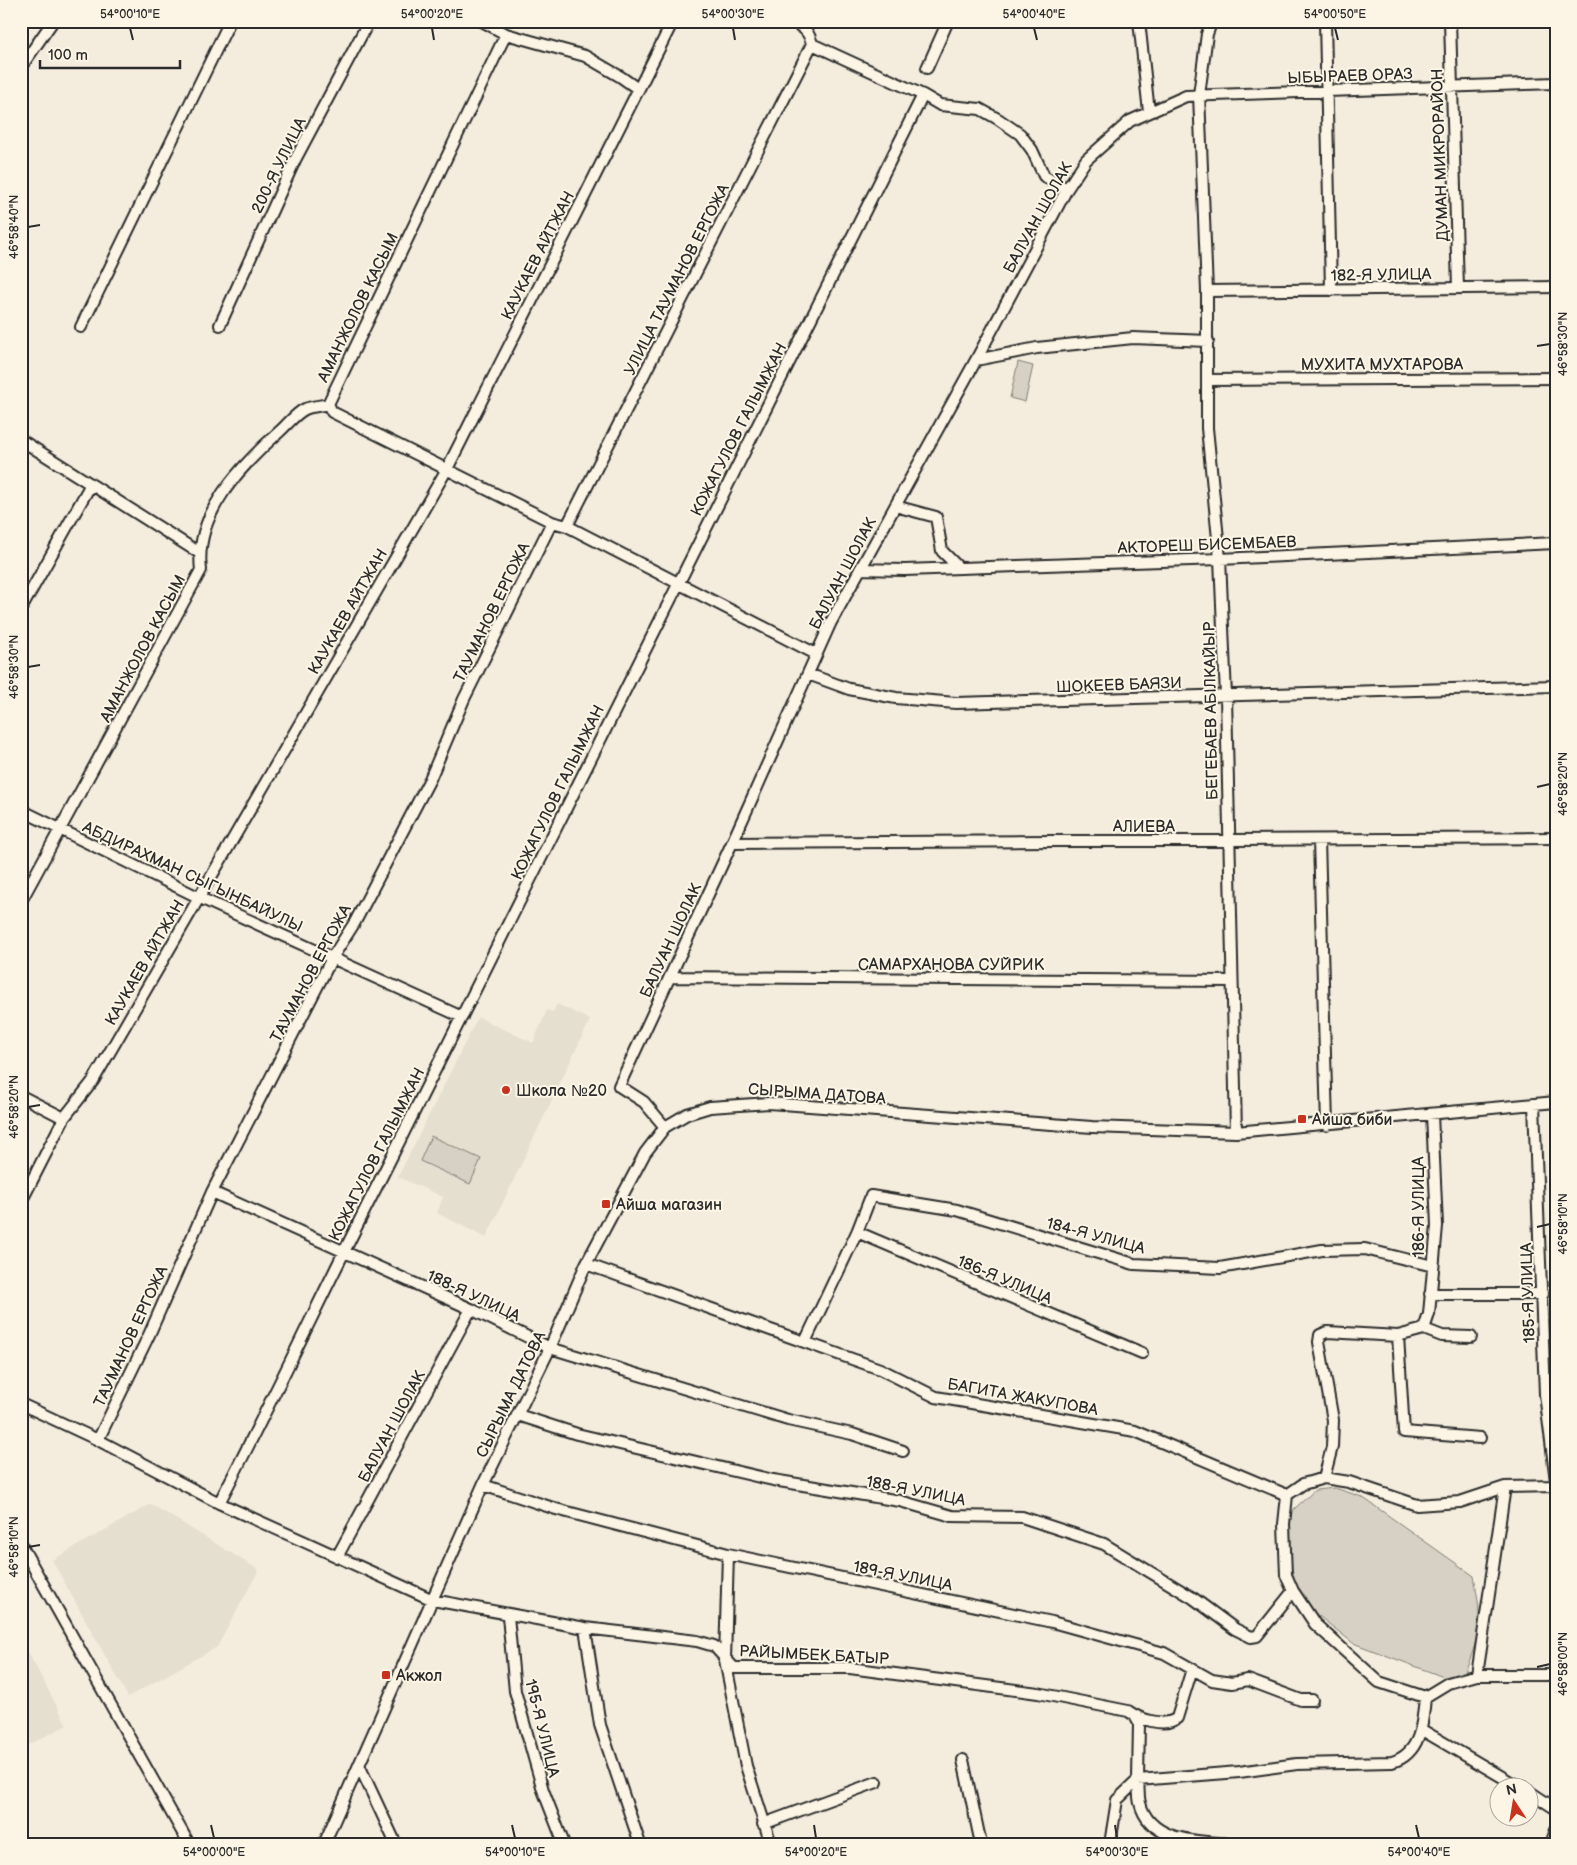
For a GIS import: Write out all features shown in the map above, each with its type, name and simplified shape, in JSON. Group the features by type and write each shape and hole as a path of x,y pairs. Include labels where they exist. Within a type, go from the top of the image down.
{"street":[{"path":"21,66 53,21"},
{"path":"81,327 230,21"},
{"name":"200-Я УЛИЦА","path":"220,325 295,160 369,21"},
{"path":"482,21 506,34 585,56 638,89"},
{"name":"КАУКАЕВ АЙТЖАН","path":"21,1202 64,1118 93,1081 446,469 674,21"},
{"path":"791,21 804,27 810,36 812,44 923,95 940,105 980,109 1020,134 1032,150 1044,176 1067,189"},
{"path":"927,68 948,21"},
{"path":"1139,21 1149,112"},
{"path":"1207,291 1199,95 1207,34 1212,21"},
{"path":"1325,21 1331,290"},
{"name":"ДУМАН МИКРОРАЙОН","path":"1450,21 1458,288"},
{"name":"АМАНЖОЛОВ КАСЫМ","path":"21,901 62,830 201,570 198,552 211,512 233,478 254,454 304,410 328,404 506,34"},
{"name":"УЛИЦА ТАУМАНОВ ЕРГОЖА","path":"567,526 812,44"},
{"name":"ЫБЫРАЕВ ОРАЗ","path":"1149,112 1186,96 1199,95 1556,83"},
{"name":"КОЖАГУЛОВ ГАЛЫМЖАН","path":"219,1503 277,1391 344,1251 676,584 923,95"},
{"name":"БАЛУАН ШОЛАК","path":"664,1127 644,1102 619,1086 732,843 816,654 860,569 976,360 1067,189 1086,160 1130,121 1149,112"},
{"name":"182-Я УЛИЦА","path":"1207,291 1556,287"},
{"name":"БЕГЕБАЕВ АБІЛКАЙЫР","path":"1207,291 1207,428 1220,559 1226,696 1227,840 1236,1132"},
{"path":"976,360 1037,348 1133,338 1208,340"},
{"name":"МУХИТА МУХТАРОВА","path":"1207,380 1556,378"},
{"path":"328,404 332,412 552,522 567,526 676,584 816,654"},
{"path":"21,440 198,552"},
{"path":"21,609 91,484"},
{"path":"895,506 936,517 942,551 958,567"},
{"name":"ТАУМАНОВ ЕРГОЖА","path":"98,1440 149,1335 212,1192 332,958 355,922 430,779 464,699 552,522"},
{"name":"АКТОРЕШ БИСЕМБАЕВ","path":"860,569 1220,559 1556,543"},
{"name":"ШОКЕЕВ БАЯЗИ","path":"808,674 849,689 896,698 956,703 1556,686"},
{"name":"АБДИРАХМАН СЫГЫНБАЙУЛЫ","path":"21,810 198,897 462,1017"},
{"name":"АЛИЕВА","path":"732,843 1556,838"},
{"path":"1319,840 1327,1125"},
{"name":"САМАРХАНОВА СУЙРИК","path":"670,977 1232,981"},
{"path":"21,1096 64,1118"},
{"name":"СЫРЫМА ДАТОВА","path":"324,1844 483,1485 550,1348 586,1264 630,1180 664,1127 687,1114 710,1107 768,1103 1092,1128 1236,1132 1327,1125 1556,1102"},
{"name":"185-Я УЛИЦА","path":"1534,1104 1543,1294 1545,1394 1556,1480"},
{"name":"186-Я УЛИЦА","path":"1424,1329 1429,1314 1436,1226 1432,1114"},
{"name":"188-Я УЛИЦА","path":"212,1192 470,1309 550,1348 788,1420 852,1434 903,1451"},
{"name":"184-Я УЛИЦА","path":"857,1232 871,1196 957,1210 1134,1264 1220,1268 1322,1250 1365,1250 1433,1266"},
{"path":"806,1342 857,1232"},
{"name":"186-Я УЛИЦА","path":"857,1232 1142,1353"},
{"name":"БАГИТА ЖАКУПОВА","path":"586,1264 880,1369 936,1397 1135,1431 1214,1462 1287,1494"},
{"path":"1430,1294 1543,1294"},
{"name":"БАЛУАН ШОЛАК","path":"338,1557 470,1309"},
{"path":"1324,1478 1332,1447 1333,1420 1319,1342 1320,1336 1327,1332 1398,1336 1414,1334 1424,1329 1442,1336 1471,1337"},
{"path":"1398,1336 1404,1432 1480,1438"},
{"name":"РАЙЫМБЕК БАТЫР","path":"21,1404 98,1440 219,1503 433,1600 508,1616 585,1628 697,1641 714,1646 734,1668 803,1666 850,1668 1038,1693 1128,1711 1135,1716 1163,1722 1174,1721 1177,1718 1192,1670"},
{"name":"188-Я УЛИЦА","path":"518,1415 578,1434 773,1480 900,1501 952,1516 1022,1517 1104,1544 1193,1598 1235,1629 1251,1637 1257,1636 1293,1591"},
{"path":"1556,1486 1505,1486 1460,1502 1417,1505 1350,1482 1324,1478 1303,1484 1287,1494 1284,1524 1286,1575 1293,1591 1316,1624 1379,1682 1425,1697 1448,1683 1477,1675 1556,1675"},
{"name":"189-Я УЛИЦА","path":"483,1485 556,1509 728,1554 1052,1622 1164,1652 1212,1680 1232,1684 1248,1680 1300,1700 1312,1700"},
{"path":"1477,1675 1505,1486"},
{"path":"21,1545 185,1841"},
{"path":"728,1554 725,1660 746,1766 770,1844"},
{"name":"195-Я УЛИЦА","path":"508,1616 515,1691 543,1790 564,1844"},
{"path":"585,1628 600,1725 640,1844"},
{"path":"1110,1844 1117,1800 1138,1780 1239,1772 1297,1764 1392,1762 1402,1759 1409,1753 1422,1730 1425,1697"},
{"path":"1135,1716 1138,1723 1140,1804 1151,1824 1165,1835 1210,1843 1232,1844"},
{"path":"1422,1730 1504,1778"},
{"path":"962,1760 981,1844"},
{"path":"358,1765 396,1844"},
{"path":"763,1824 877,1782"},
{"path":"1540,1799 1556,1810"},
{"path":"1551,1844 1556,1830"}],"shaded area":[{"path":"1018,362 1033,366 1025,402 1010,398"},
{"path":"557,1004 590,1020 486,1238 437,1213 443,1197 398,1177 478,1017 533,1043 547,1010 553,1012"},
{"path":"431,1136 481,1159 470,1184 420,1161"},
{"path":"1335,1488 1362,1497 1474,1576 1479,1626 1464,1674 1449,1679 1353,1643 1315,1613 1298,1590 1292,1571 1288,1518 1293,1510 1315,1490"},
{"path":"151,1504 259,1570 217,1647 128,1697 52,1560"},
{"path":"21,1639 67,1725 21,1749"}],"place":[{"name":"Школа №20","path":"506,1090"},
{"name":"Айша биби","path":"1302,1119"},
{"name":"Айша магазин","path":"606,1204"},
{"name":"Акжол","path":"386,1675"}]}
